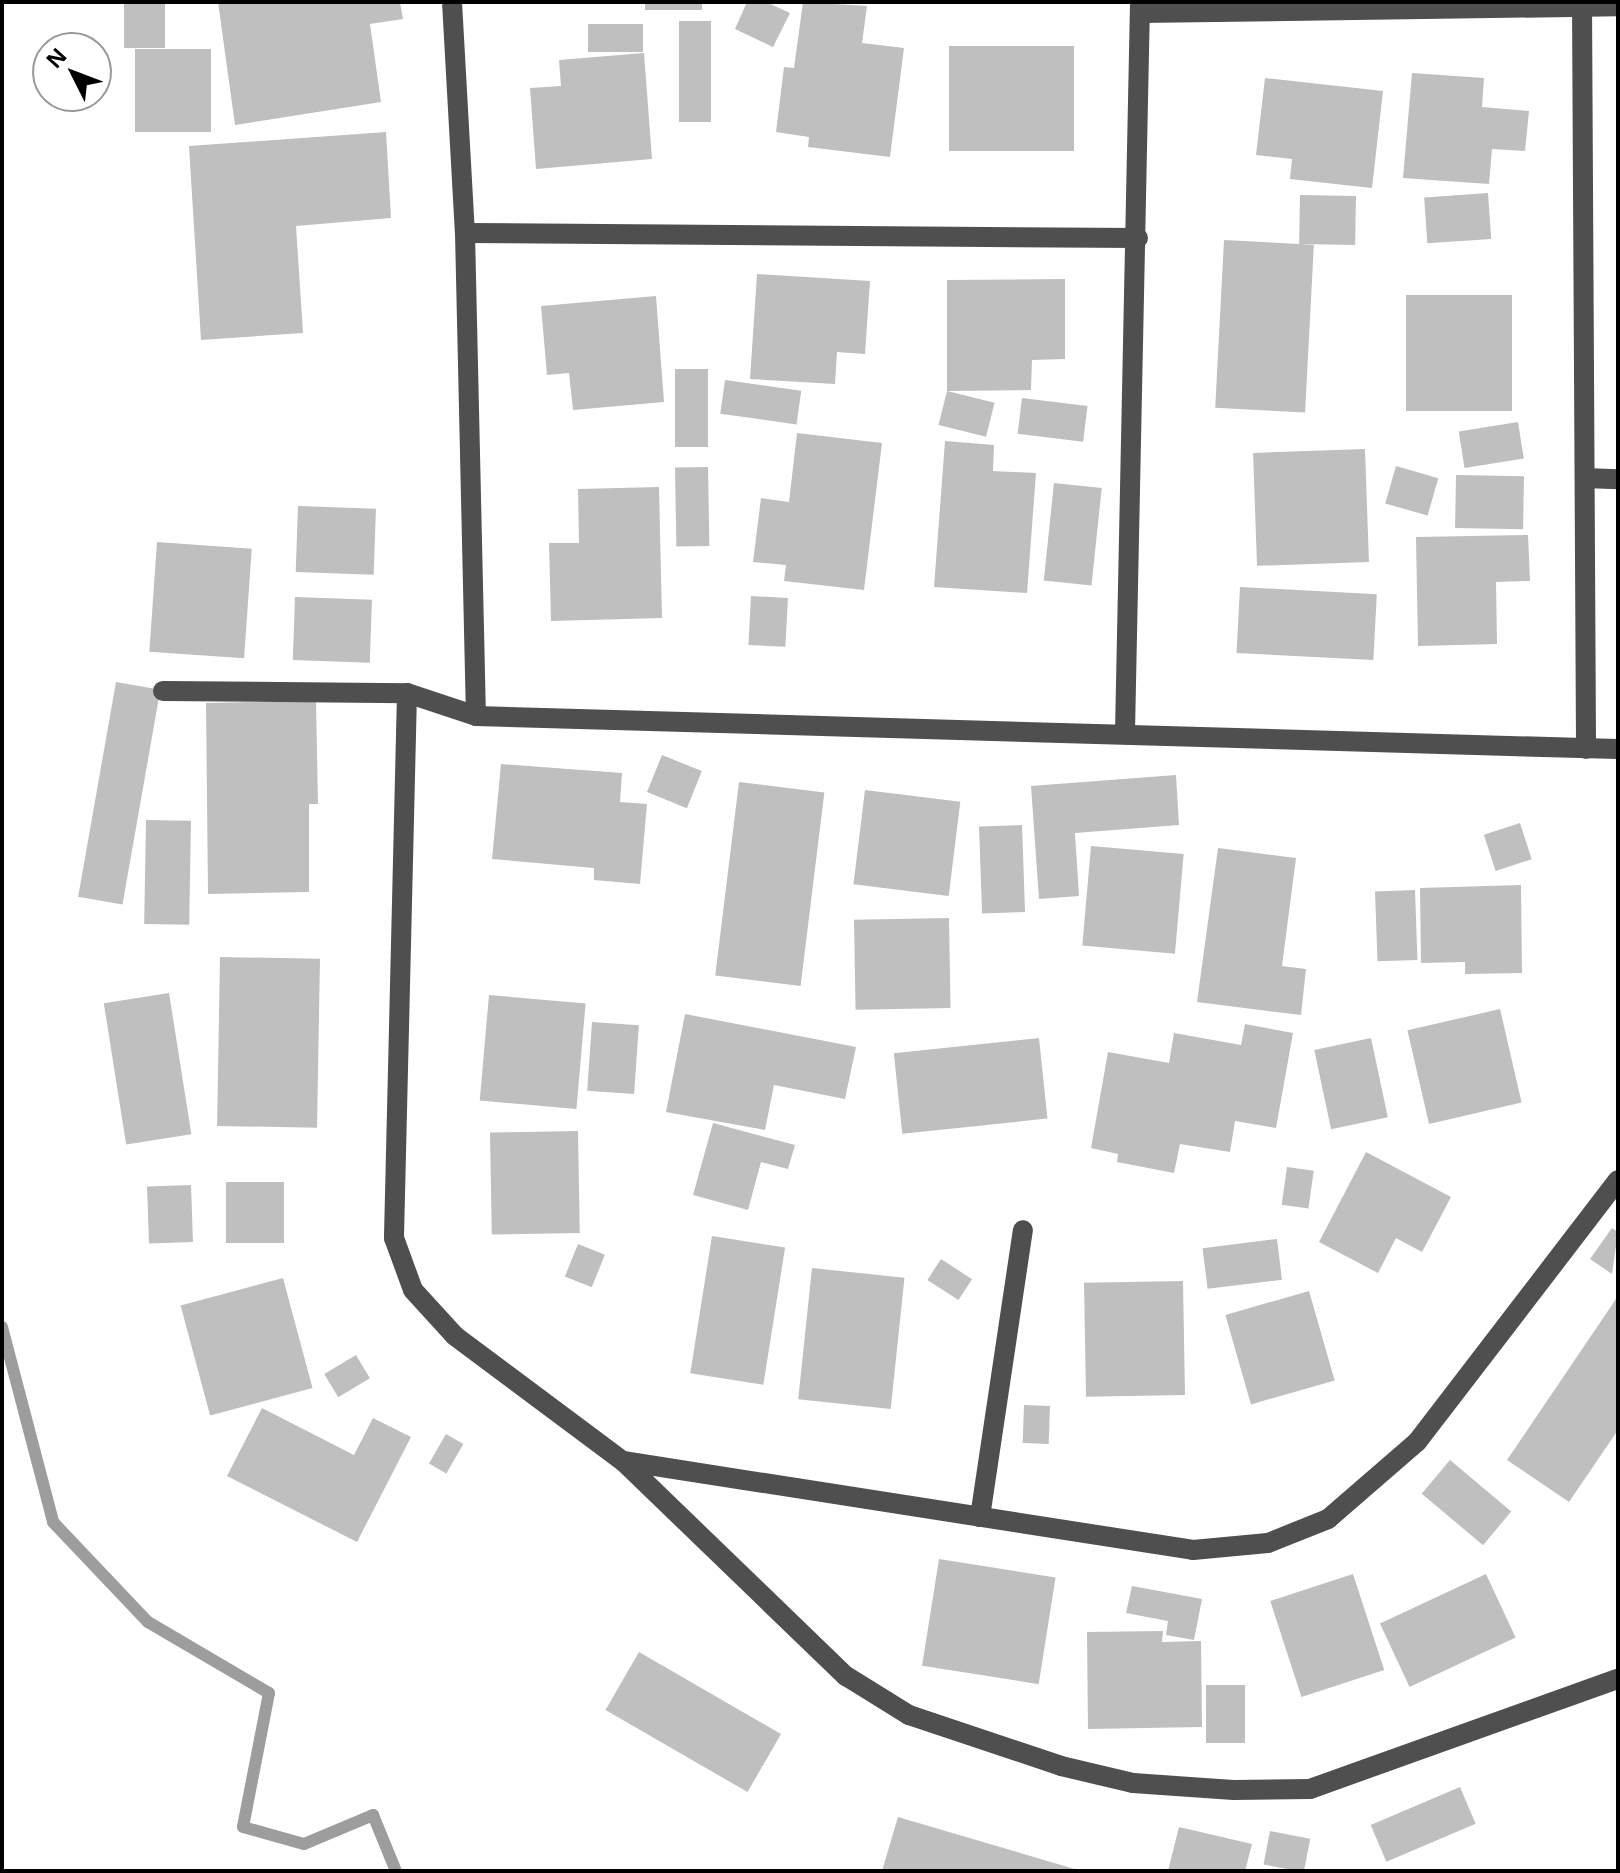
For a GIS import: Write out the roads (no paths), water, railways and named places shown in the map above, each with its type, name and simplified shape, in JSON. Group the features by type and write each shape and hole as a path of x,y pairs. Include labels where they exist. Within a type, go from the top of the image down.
{"street":[{"path":"452,2 465,233 476,716"},
{"path":"1582,4 1586,749"},
{"path":"1125,732 1138,238 1140,8 1618,6"},
{"path":"465,233 1138,238"},
{"path":"1585,478 1618,479"},
{"path":"163,691 407,693 476,716 1125,732 1618,749"},
{"path":"407,693 394,1238 413,1290 455,1336 623,1461 846,1676 909,1715 976,1741 1133,1783 1310,1789 1618,1679"},
{"path":"623,1461 1193,1550 1268,1543 1328,1519 1417,1442 1618,1180"},
{"path":"980,1517 1023,1230"}],"waterway":[{"path":"2,1327 53,1522 148,1622 269,1693 243,1827 304,1844 373,1815 396,1871"}]}
